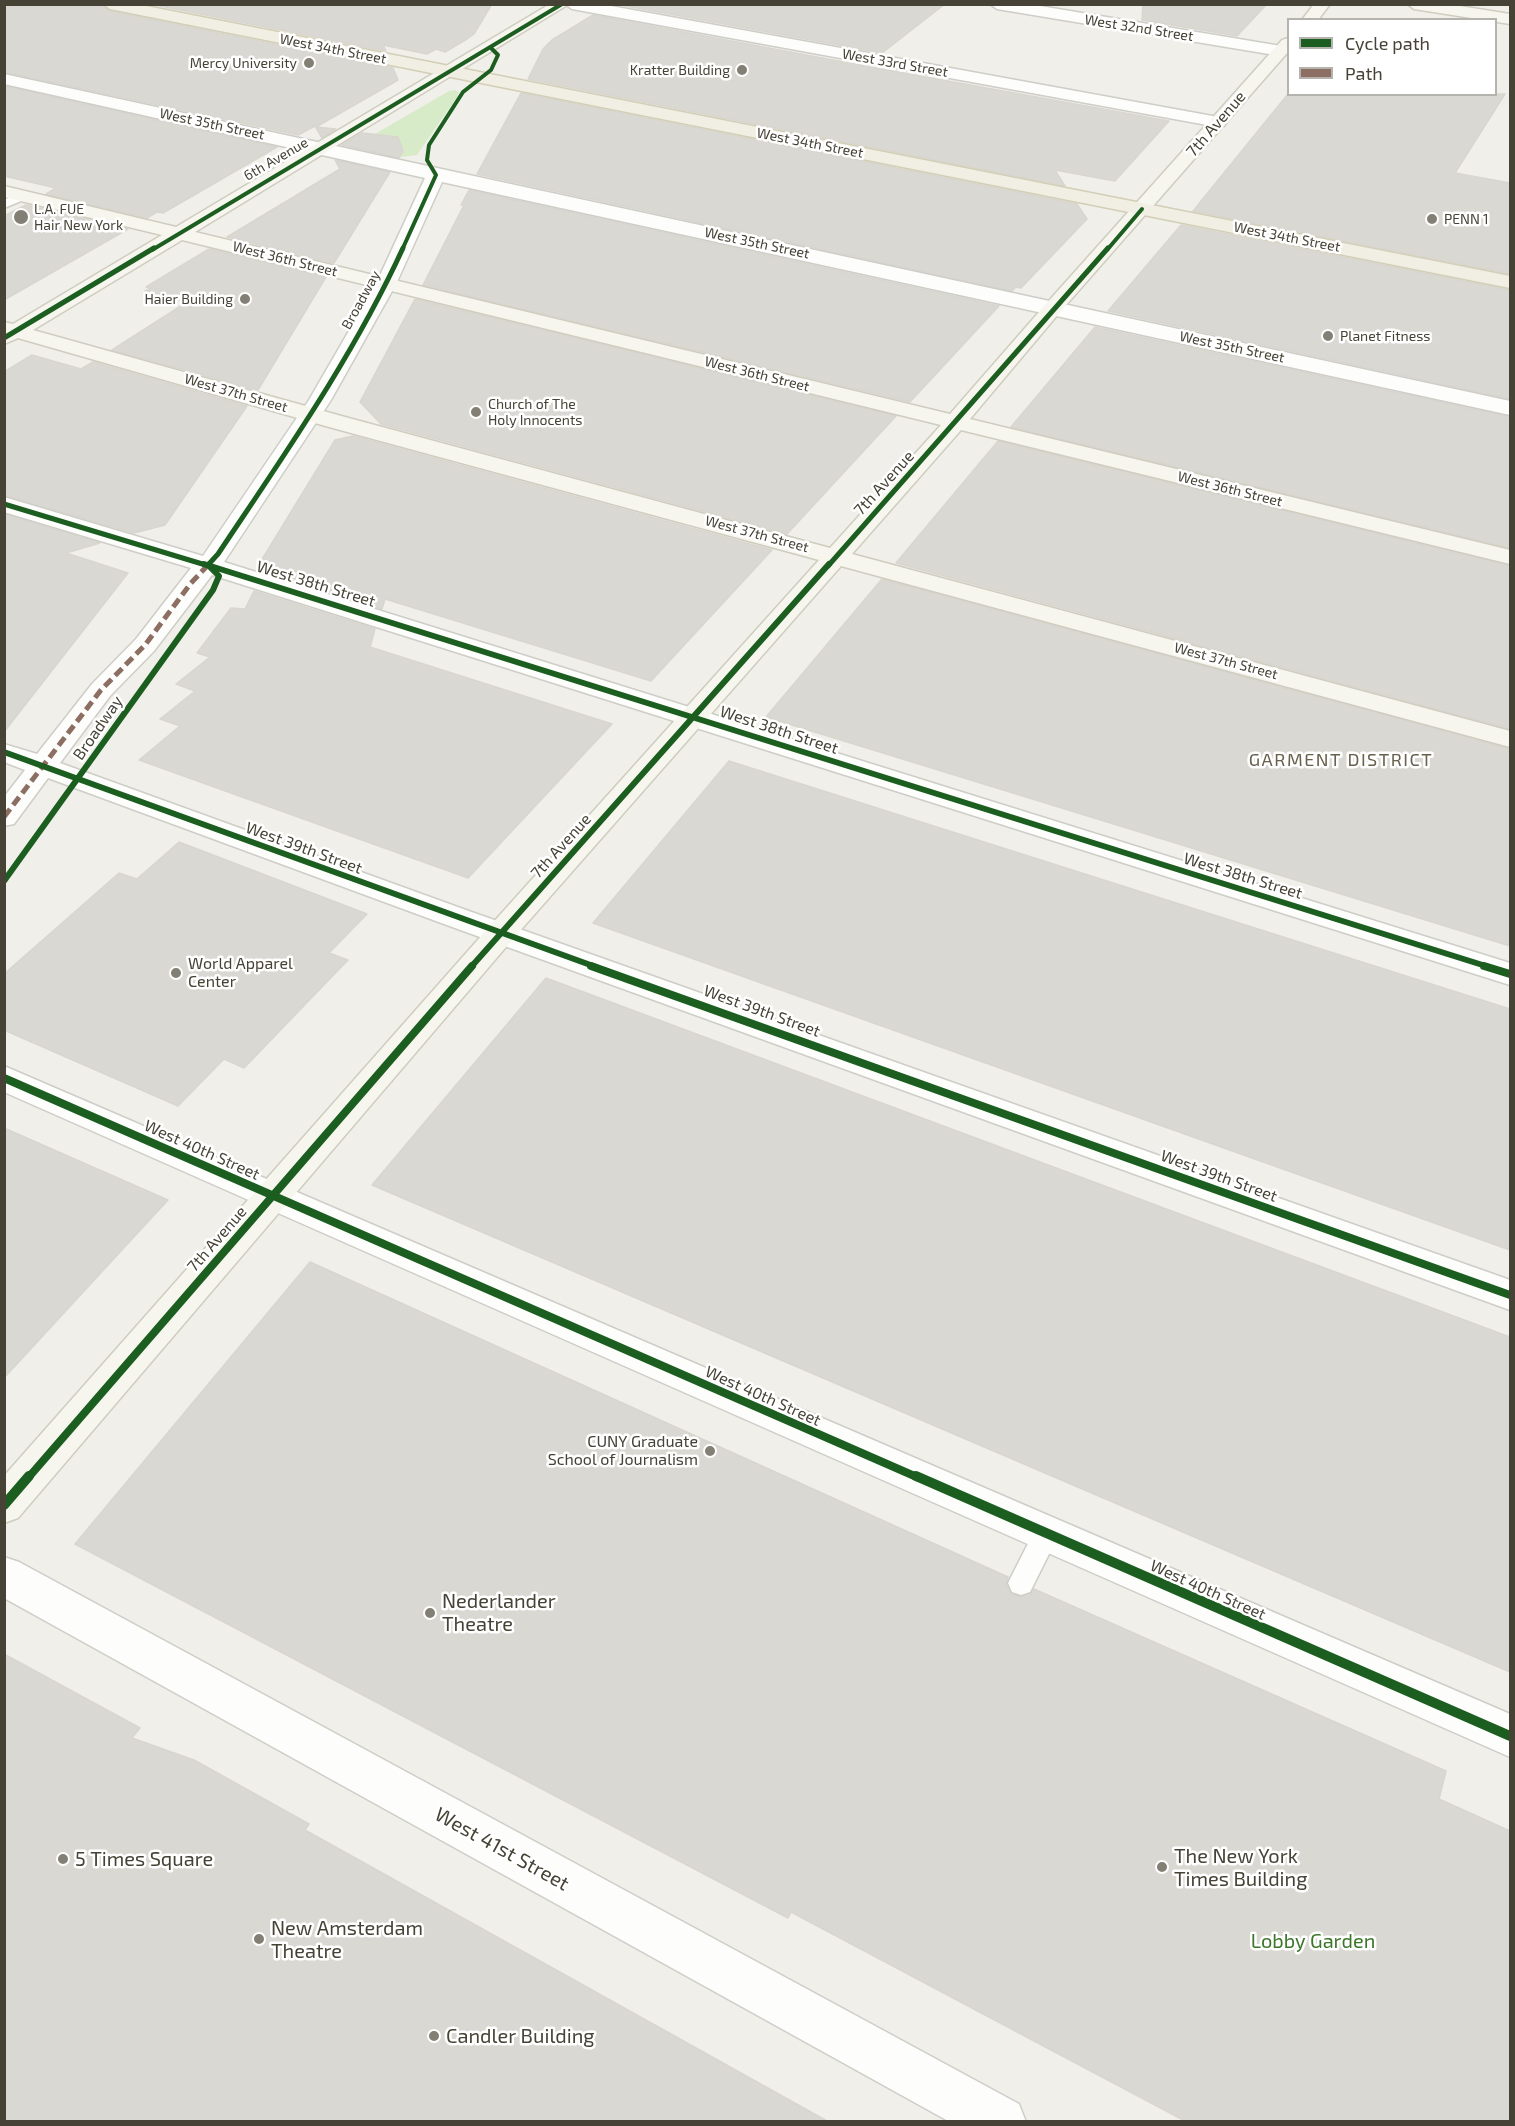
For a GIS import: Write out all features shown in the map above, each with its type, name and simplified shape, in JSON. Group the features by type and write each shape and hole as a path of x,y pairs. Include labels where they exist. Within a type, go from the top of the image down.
{"main road":[{"name":"West 34th Street","path":"110,4 1510,282"},
{"name":"6th Avenue","path":"8,332 562,4"},
{"path":"1311,18 1323,4"},
{"path":"1414,4 1510,19"},
{"name":"7th Avenue","path":"4,1504 501,933 955,423 1053,308 1285,47"},
{"name":"West 36th Street","path":"13,193 1510,557"},
{"name":"West 37th Street","path":"8,332 1510,739"}],"street":[{"name":"West 33rd Street","path":"572,4 1218,122"},
{"name":"West 32nd Street","path":"997,4 1285,47"},
{"name":"West 35th Street","path":"4,79 1510,408"},
{"name":"Broadway","path":"4,817 101,690 145,645 191,583 218,554 312,414 386,284 436,175"},
{"name":"West 38th Street","path":"4,504 208,565 1510,974"},
{"name":"West 39th Street","path":"4,752 1510,1295"},
{"name":"West 40th Street","path":"4,1078 1510,1736"},
{"name":"West 41st Street","path":"4,1576 1000,2121"}],"lane":[{"path":"4,205 13,193"},
{"path":"1021,1583 1046,1534"}],"green space":[{"path":"449,91 459,92 457,97 417,155 402,157 362,148 361,142"}],"building":[{"path":"4,4 101,4 110,11 393,68 398,80 316,127 336,129 322,138 315,126 298,135 4,72"},
{"path":"150,4 492,4 474,34 445,52 436,49 427,54 383,45 386,51"},
{"path":"615,4 945,4 882,53"},
{"path":"1143,4 1267,4 1237,36 1142,20"},
{"path":"593,15 1169,121 1115,181 1055,170 1065,186 528,79 543,49 552,40"},
{"path":"4,86 277,147 163,213 157,212 147,218 46,194 56,188 4,176"},
{"path":"521,93 1077,204 1087,219 1021,288 1016,287 1012,291 477,174"},
{"path":"1497,94 1505,94 1455,173 1510,183 1510,274 1193,211 1287,95 1497,96"},
{"path":"362,133 398,137 403,151 399,158 342,145"},
{"path":"335,160 390,172 334,263 227,237 340,169"},
{"path":"469,190 999,306 910,402 423,285 464,205 461,205"},
{"path":"26,205 128,229 4,300 4,216"},
{"path":"1181,225 1510,290 1510,399 1108,311"},
{"path":"209,249 326,277 258,390 112,350 187,302 145,291 151,288 146,287"},
{"path":"415,299 896,416 787,534 381,424 360,402"},
{"path":"1095,327 1510,417 1510,548 1011,427"},
{"path":"32,355 81,369 93,362 247,406 165,525 134,533 4,495 4,372"},
{"path":"353,436 772,550 651,681 385,599 382,609 264,572 269,563 261,561 335,440"},
{"path":"998,441 1510,566 1510,729 896,563"},
{"path":"4,514 100,543 66,553 128,573 4,732"},
{"path":"882,579 1510,749 1510,946 766,717"},
{"path":"254,591 375,629 370,647 612,724 468,878 139,760 180,726 160,719 195,691 176,684 210,657 197,653 231,608 245,609"},
{"path":"729,761 1510,1009 1510,1250 593,923"},
{"name":"World Apparel Center","path":"179,842 367,914 329,953 348,960 244,1068 224,1059 178,1106 4,1030 4,974 119,873 137,879"},
{"path":"546,978 1510,1337 1510,1672 372,1185"},
{"path":"4,1128 168,1200 4,1378"},
{"path":"310,1262 1008,1577 1006,1584 1011,1594 1022,1597 1031,1594 1034,1589 1446,1771 1439,1799 1510,1831 1510,2121 1185,2121 791,1912 788,1918 75,1544"},
{"path":"4,1654 140,1728 132,1738 194,1760 309,1824 305,1830 827,2121 4,2121"}],"marked path":[{"path":"4,817 101,690 145,645 191,583 208,565"}],"cycle path":[{"path":"4,338 562,4"},
{"path":"208,565 218,554 320,400 386,284 436,175 427,160 429,145 467,87 495,65 498,55 490,47"},
{"path":"4,1505 501,933 955,423 1142,209"},
{"path":"4,504 243,576 1510,974"},
{"path":"4,881 213,590 219,576 208,565"},
{"path":"4,752 455,917 1510,1295"},
{"path":"4,1078 1510,1736"}],"place":[{"name":"Mercy University","path":"309,63"},
{"name":"Kratter Building","path":"742,70"},
{"name":"L.A. FUE Hair New York","path":"21,217"},
{"name":"PENN 1","path":"1432,219"},
{"name":"Haier Building","path":"245,299"},
{"name":"Planet Fitness","path":"1328,336"},
{"name":"Church of The Holy Innocents","path":"476,412"},
{"name":"World Apparel Center","path":"176,973"},
{"name":"CUNY Graduate School of Journalism","path":"710,1451"},
{"name":"Nederlander Theatre","path":"430,1613"},
{"name":"5 Times Square","path":"63,1859"},
{"name":"The New York Times Building","path":"1162,1867"},
{"name":"New Amsterdam Theatre","path":"259,1939"},
{"name":"Candler Building","path":"434,2036"}],"district":[{"name":"GARMENT DISTRICT","path":"1341,760"}],"park label":[{"name":"Lobby Garden","path":"1313,1941"}]}
